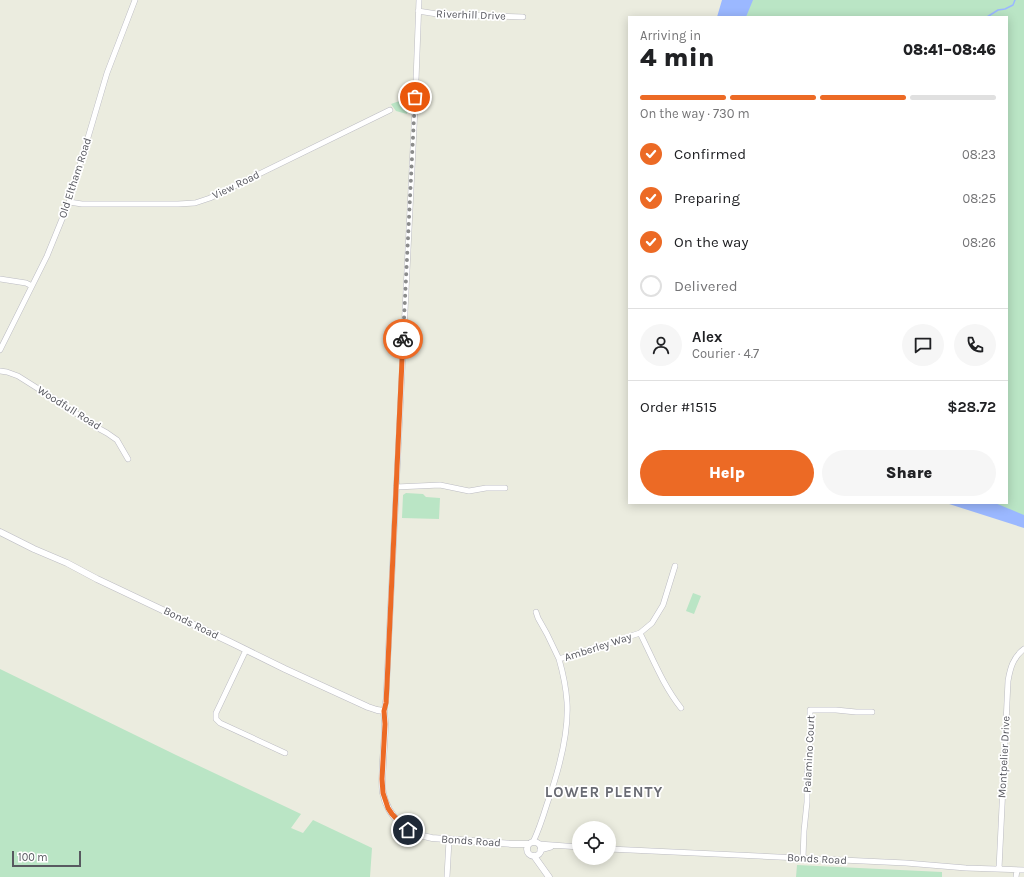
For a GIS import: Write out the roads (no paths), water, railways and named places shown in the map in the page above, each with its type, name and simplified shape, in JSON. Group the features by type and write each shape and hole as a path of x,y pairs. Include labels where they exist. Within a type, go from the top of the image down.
{"street":[{"name":"Old Eltham Road","path":"0,350 47,256 69,202 107,73 135,0"},
{"path":"384,711 386,699 419,0"},
{"name":"Riverhill Drive","path":"418,11 438,14 523,17"},
{"name":"View Road","path":"69,202 82,204 149,204 201,201 210,198 390,110"},
{"path":"0,279 26,283 32,286"},
{"name":"Woodfull Road","path":"0,371 18,376 96,427 107,432 116,440 128,459"},
{"path":"396,488 440,485 469,491 505,488"},
{"name":"Bonds Road","path":"0,532 34,549 68,563 97,579 285,669 368,707 384,711 385,724 382,786 385,800 392,814 403,826 416,834 449,840 512,844 535,848 554,846 572,847"},
{"name":"Amberley Way","path":"535,848 538,832 554,784 566,732 567,702 559,660 640,633 652,624 663,605 675,566"},
{"path":"536,612 559,660"},
{"path":"640,633 664,683 681,708"},
{"name":"Montpelier Drive","path":"999,869 1008,681 1014,659 1024,649"},
{"path":"246,650 216,713 216,719 220,723 285,753"},
{"name":"Palamino Court","path":"803,858 807,802 806,775 810,744 810,710 872,712"},
{"path":"447,877 449,840"},
{"path":"535,848 548,875"},
{"name":"Bonds Road","path":"616,849 1024,870"},
{"path":"1016,877 1017,870"}],"water":[{"path":"722,0 753,0 746,16 717,16"},
{"path":"949,504 997,504 1024,515 1024,528"}],"waterway":[{"path":"989,16 998,10 1005,9 1013,5 1015,0"}],"district":[{"name":"LOWER PLENTY","path":"604,792"}]}
